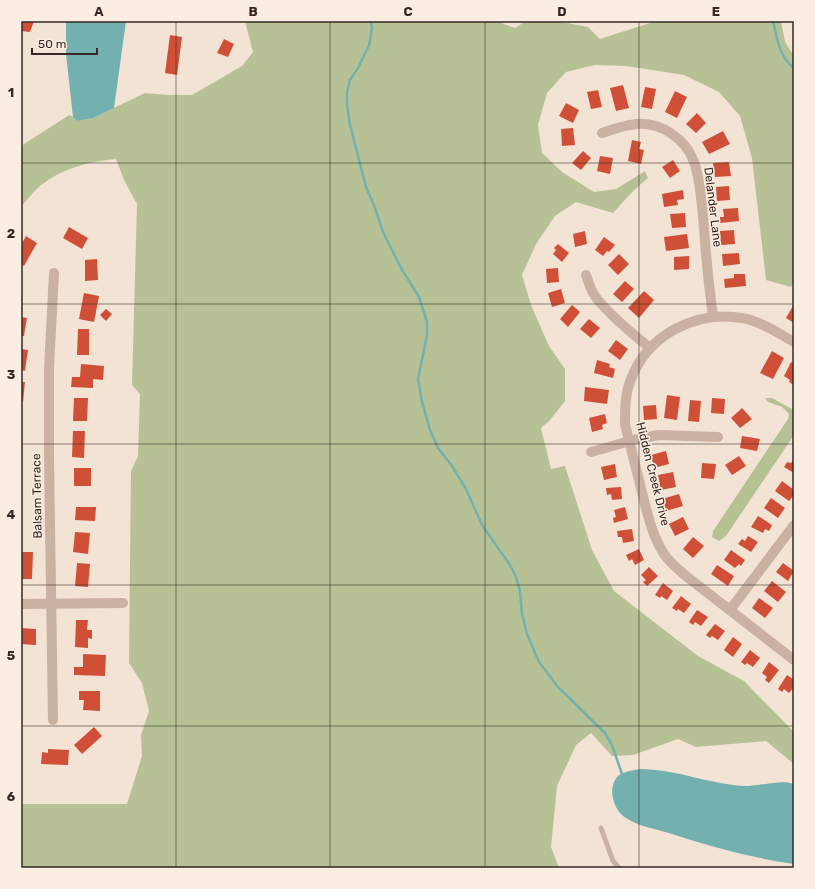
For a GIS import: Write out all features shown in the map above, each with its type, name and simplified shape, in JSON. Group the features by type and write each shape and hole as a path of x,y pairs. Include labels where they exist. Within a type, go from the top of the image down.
{"street":[{"name":"Delander Lane","path":"602,133 619,126 650,124 663,128 674,135 690,152 694,162 700,193 713,317"},
{"name":"Balsam Terrace","path":"53,720 49,375 54,272"},
{"path":"586,275 593,293 601,303 636,337 650,348"},
{"name":"Hidden Creek Drive","path":"794,342 755,322 732,317 698,319 682,324 656,341 637,367 630,380 626,396 625,413 625,424 644,501 652,529 664,554 672,564 686,576 794,660"},
{"path":"591,452 629,441 659,435 718,437"},
{"path":"730,610 794,525"},
{"path":"21,604 123,603"}],"lane":[{"path":"601,828 613,861 619,868"}],"green space":[{"path":"245,21 496,21 515,28 526,21 557,21 588,27 600,39 656,21 781,21 785,42 794,56 794,281 791,287 766,280 752,158 740,116 719,92 684,75 626,66 595,65 566,72 547,93 538,125 542,153 562,172 594,192 616,189 645,171 648,178 634,190 613,213 576,202 555,216 536,244 522,275 531,305 549,346 565,369 565,401 550,420 541,428 551,469 565,466 592,550 614,591 698,656 744,681 794,732 794,764 766,741 696,747 678,739 633,755 612,756 591,733 576,745 557,786 551,847 559,868 21,868 21,804 127,804 142,756 141,735 149,711 142,683 129,663 131,471 138,456 140,394 132,385 137,204 124,180 116,159 85,164 67,170 40,186 32,193 21,207 21,146 69,115 77,121 93,118 145,93 192,95 242,66 253,52"},
{"path":"765,398 772,398 794,410 794,435 726,536 719,541 712,537 713,531 788,419 789,414 782,407 768,402"}],"water":[{"path":"66,21 126,21 114,108 93,118 77,121 73,117 66,54"},
{"path":"640,769 667,772 734,785 747,786 778,782 793,784 794,864 763,859 717,848 642,826 626,818 615,805 612,787 617,777"}],"building":[{"path":"21,21 34,21 30,32 21,31"},
{"path":"170,35 182,37 177,75 165,73"},
{"path":"224,39 234,44 228,57 217,53"},
{"path":"623,85 629,108 616,111 610,88"},
{"path":"645,87 656,89 652,109 641,107"},
{"path":"598,90 602,107 591,109 587,92"},
{"path":"675,91 687,97 677,118 665,112"},
{"path":"566,103 579,110 573,123 559,116"},
{"path":"697,113 706,123 696,133 686,124"},
{"path":"573,128 575,145 562,146 561,129"},
{"path":"723,131 730,144 709,154 702,142"},
{"path":"632,140 641,142 639,149 644,150 641,164 628,161"},
{"path":"583,151 591,158 581,170 572,163"},
{"path":"600,156 613,158 610,174 597,171"},
{"path":"673,160 680,171 670,178 662,167"},
{"path":"729,162 731,176 715,177 713,163"},
{"path":"729,186 730,200 717,201 716,187"},
{"path":"683,190 684,199 677,200 678,205 664,207 662,194"},
{"path":"738,208 739,221 720,223 720,217 724,217 723,209"},
{"path":"685,213 686,227 672,228 670,214"},
{"path":"69,227 88,238 82,249 63,238"},
{"path":"734,230 735,244 721,245 720,231"},
{"path":"585,231 587,244 575,247 573,234"},
{"path":"687,234 689,248 666,251 664,237"},
{"path":"26,236 37,243 24,266 21,264 21,245"},
{"path":"604,237 615,245 603,256 595,250"},
{"path":"558,244 569,253 562,262 553,254 556,250 554,248"},
{"path":"739,253 740,264 723,266 722,254"},
{"path":"619,254 629,264 618,275 608,265"},
{"path":"689,256 689,269 674,270 674,257"},
{"path":"97,259 98,280 85,281 85,260"},
{"path":"558,268 559,282 547,283 546,269"},
{"path":"734,274 745,274 746,286 725,288 724,279 734,278"},
{"path":"625,281 634,289 622,302 613,294"},
{"path":"561,289 565,303 552,307 548,293"},
{"path":"644,291 654,300 639,318 628,308"},
{"path":"84,293 99,296 94,322 79,319"},
{"path":"572,305 580,312 568,327 560,319"},
{"path":"794,306 794,323 786,318"},
{"path":"106,309 112,314 106,321 100,315"},
{"path":"21,317 27,318 24,336 21,336"},
{"path":"589,319 600,328 591,338 580,329"},
{"path":"78,329 89,329 89,355 77,355"},
{"path":"616,340 628,349 620,360 608,351"},
{"path":"21,349 28,350 25,371 21,370"},
{"path":"772,351 784,358 773,379 760,373"},
{"path":"597,360 610,364 609,367 615,369 613,378 594,373"},
{"path":"791,362 794,364 794,385 784,376"},
{"path":"81,364 104,366 103,380 93,379 93,388 71,387 72,377 80,377"},
{"path":"21,382 25,382 23,402 21,402"},
{"path":"585,387 609,390 607,404 584,401"},
{"path":"667,395 680,397 677,420 664,418"},
{"path":"74,398 88,398 87,421 73,421"},
{"path":"712,398 725,399 724,414 711,413"},
{"path":"690,400 701,401 699,422 688,421"},
{"path":"656,405 657,419 644,420 643,406"},
{"path":"742,408 752,419 740,428 731,418"},
{"path":"605,414 607,423 602,425 603,429 592,432 589,418"},
{"path":"73,431 85,431 84,458 72,457"},
{"path":"742,436 760,439 757,451 740,448"},
{"path":"666,451 669,464 654,468 651,455"},
{"path":"739,456 746,466 732,475 725,465"},
{"path":"794,459 794,473 784,467 787,462 791,463"},
{"path":"702,463 716,464 714,479 701,478"},
{"path":"615,464 617,477 604,480 601,467"},
{"path":"74,468 91,468 91,486 74,486"},
{"path":"673,472 676,487 661,490 658,475"},
{"path":"782,481 794,490 794,495 789,501 775,491"},
{"path":"621,487 622,499 612,500 611,494 607,495 606,488"},
{"path":"679,494 683,506 666,511 662,499"},
{"path":"771,498 785,508 778,518 764,508"},
{"path":"76,507 96,507 95,521 75,520"},
{"path":"625,507 628,519 614,523 613,518 616,517 614,510"},
{"path":"758,516 772,525 769,531 765,529 763,533 751,527"},
{"path":"683,517 689,529 675,536 669,524"},
{"path":"632,529 634,541 623,543 622,537 618,537 617,531"},
{"path":"75,532 90,533 88,554 73,552"},
{"path":"748,536 758,542 751,552 738,544 742,539 745,541"},
{"path":"693,537 704,546 693,558 683,549"},
{"path":"639,549 644,560 635,565 632,559 629,561 626,555"},
{"path":"731,550 745,560 741,566 739,564 735,568 724,560"},
{"path":"21,552 33,552 32,579 21,579"},
{"path":"77,563 90,564 88,587 75,586"},
{"path":"783,563 794,571 788,581 776,572"},
{"path":"717,565 734,576 728,586 711,574"},
{"path":"649,567 658,576 647,586 643,582 646,580 641,575"},
{"path":"772,581 786,592 778,602 764,591"},
{"path":"663,583 673,591 667,600 661,596 660,598 655,595"},
{"path":"681,596 691,604 684,613 678,609 677,611 672,608"},
{"path":"759,598 773,608 765,618 752,608"},
{"path":"697,610 708,617 701,626 695,622 693,625 689,622"},
{"path":"76,620 88,620 87,630 92,630 92,639 88,638 88,648 75,647"},
{"path":"715,624 725,631 718,640 712,636 710,638 706,635"},
{"path":"21,628 36,629 36,645 21,644"},
{"path":"733,637 742,644 733,657 724,650"},
{"path":"750,650 760,658 753,667 747,663 745,665 741,662"},
{"path":"83,654 106,655 105,676 74,675 74,667 83,667"},
{"path":"769,662 779,670 769,683 765,680 767,677 762,673"},
{"path":"787,675 794,680 794,687 789,693 784,689 782,692 778,689"},
{"path":"79,691 100,691 100,711 83,710 84,700 79,700"},
{"path":"94,727 102,736 82,754 74,745"},
{"path":"48,749 69,750 68,765 41,764 42,752 48,753"}],"waterway":[{"path":"371,21 372,29 369,45 358,68 350,80 347,92 347,105 350,125 366,187 383,232 401,268 419,297 427,322 427,335 418,379 422,402 430,430 438,448 452,466 466,489 482,525 510,565 516,577 520,591 522,614 527,634 539,662 558,687 605,733 612,745 623,777"},
{"path":"773,21 777,40 782,53 789,64 794,68"}]}
